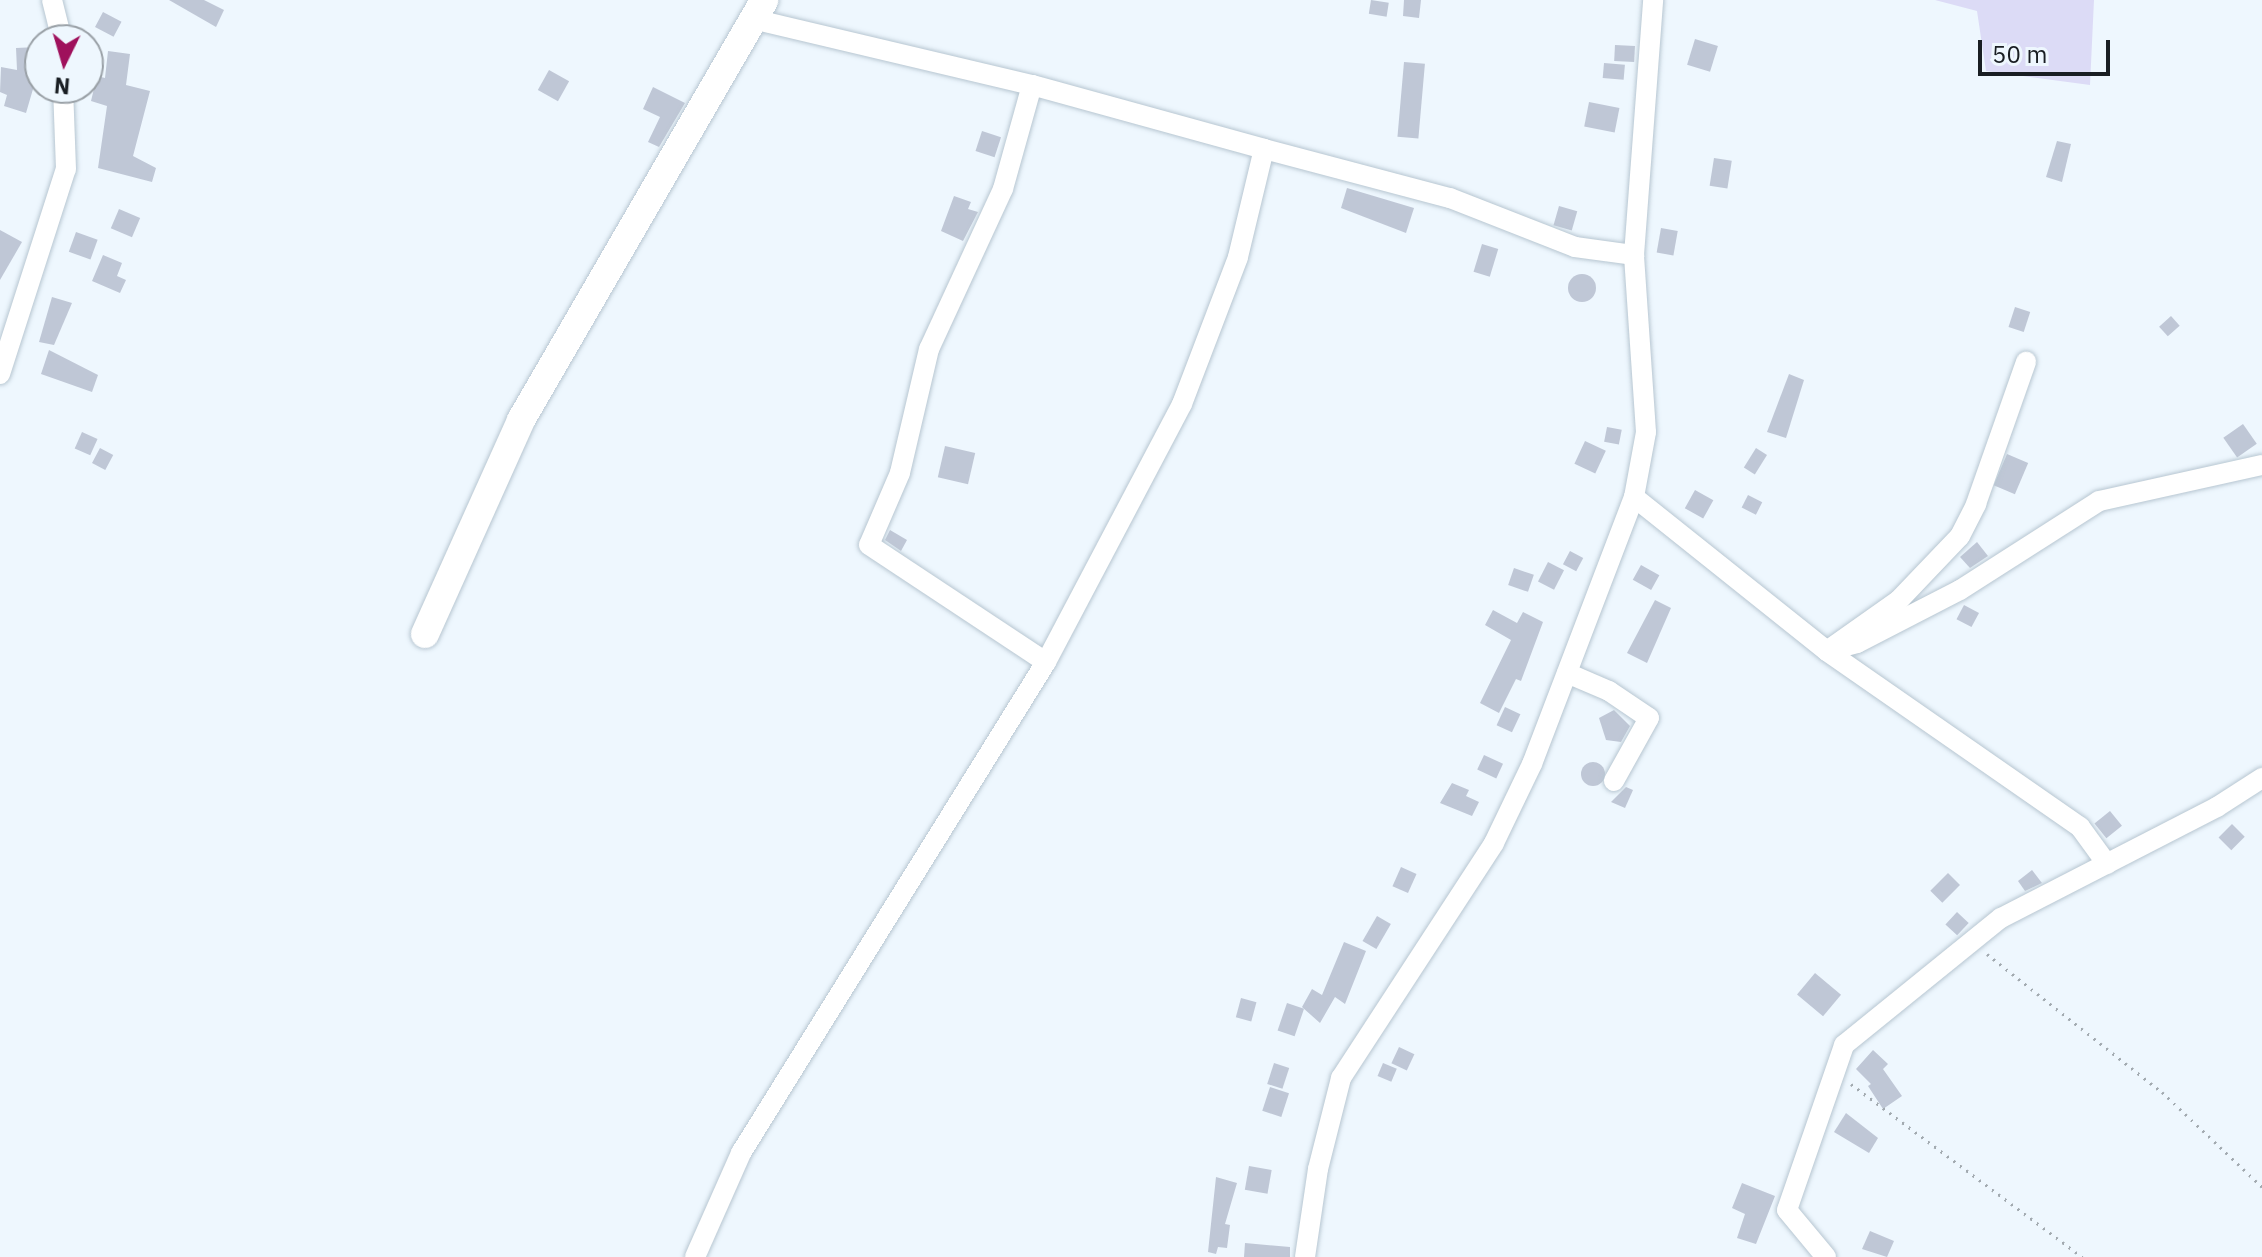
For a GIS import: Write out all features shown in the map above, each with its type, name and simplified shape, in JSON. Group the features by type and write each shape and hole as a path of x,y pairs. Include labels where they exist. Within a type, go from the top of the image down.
{"street":[{"path":"52,0 58,24"},
{"path":"1305,1257 1318,1169 1341,1078 1494,843 1567,673 1634,497 1646,432 1634,255 1653,0"},
{"path":"425,634 521,420 760,10 1450,198 1575,247 1634,255"},
{"path":"1032,85 1003,189 929,349 900,473 869,545 1046,662"},
{"path":"0,374 66,169 64,104"},
{"path":"695,1257 741,1153 1046,662 1182,404 1238,257 1264,149"},
{"path":"1827,651 1899,600 1960,536 2026,362"},
{"path":"1827,651 1857,643 1960,590 2099,501 2262,465"},
{"path":"1634,497 1827,651 2080,827 2107,864"},
{"path":"1567,673 1609,691 1649,718 1614,781"},
{"path":"1826,1257 1787,1210 1844,1045 2001,918 2217,807 2262,778"}],"path":[{"path":"1971,942 2162,1092 2262,1187"},
{"path":"1835,1071 2082,1257"}],"shaded area":[{"path":"1935,0 2094,0 2090,85 1986,71 1977,11"}],"building":[{"path":"169,0 204,0 224,10 216,27"},
{"path":"1371,0 1389,3 1387,17 1369,14"},
{"path":"1404,0 1421,0 1419,18 1403,16"},
{"path":"103,12 122,22 114,37 104,32 104,24 97,24"},
{"path":"1695,39 1718,46 1710,72 1687,65"},
{"path":"1615,45 1635,46 1634,62 1614,61"},
{"path":"16,48 24,48 24,104 29,104 26,113 4,106 7,95 0,92 1,67 17,70"},
{"path":"108,51 130,54 126,85 150,91 133,156 156,168 152,182 98,168 107,106 101,104 104,104"},
{"path":"1404,62 1425,64 1418,139 1397,137"},
{"path":"1604,63 1625,65 1624,80 1603,78"},
{"path":"549,70 569,81 558,101 538,90"},
{"path":"653,87 685,103 659,147 648,142 660,117 643,109"},
{"path":"1589,102 1619,108 1615,132 1584,127"},
{"path":"982,131 1001,137 995,157 976,151"},
{"path":"2057,141 2071,144 2062,182 2046,177"},
{"path":"1714,158 1732,161 1727,188 1710,186"},
{"path":"1347,188 1414,208 1406,233 1341,208"},
{"path":"954,196 971,202 968,209 978,212 963,241 941,231"},
{"path":"1559,206 1577,211 1572,230 1553,225"},
{"path":"119,209 140,218 132,237 111,228"},
{"path":"1661,228 1678,231 1673,256 1657,253"},
{"path":"0,230 22,242 0,280"},
{"path":"76,232 98,240 90,260 69,252"},
{"path":"1482,244 1498,249 1490,277 1474,272"},
{"path":"103,255 122,263 117,276 126,280 120,293 92,281"},
{"path":"1582,274 1592,278 1596,288 1592,298 1582,302 1572,298 1568,288 1572,278"},
{"path":"52,297 72,303 54,345 39,342"},
{"path":"2015,307 2030,312 2024,332 2009,327"},
{"path":"2171,316 2180,326 2168,336 2159,327"},
{"path":"49,350 98,375 92,392 41,374"},
{"path":"1789,374 1804,380 1786,438 1767,432"},
{"path":"2243,424 2257,444 2237,457 2223,438"},
{"path":"1607,427 1622,430 1619,445 1604,442"},
{"path":"82,432 98,439 90,455 75,448"},
{"path":"1585,441 1606,451 1595,473 1574,464"},
{"path":"945,446 975,453 968,484 938,477"},
{"path":"100,448 113,455 105,470 92,463"},
{"path":"1756,448 1767,455 1755,474 1744,468"},
{"path":"2007,454 2028,463 2015,494 1994,485"},
{"path":"1695,490 1713,500 1703,519 1685,508"},
{"path":"1748,495 1762,502 1756,515 1742,507"},
{"path":"890,530 907,540 901,551 885,540"},
{"path":"1977,542 1988,556 1970,568 1960,557"},
{"path":"1570,551 1583,558 1576,571 1563,564"},
{"path":"1548,562 1564,570 1554,590 1538,582"},
{"path":"1641,565 1659,575 1651,590 1633,580"},
{"path":"1514,568 1534,575 1528,592 1508,585"},
{"path":"1655,600 1671,608 1647,663 1627,653"},
{"path":"1964,605 1979,613 1971,627 1956,619"},
{"path":"1493,610 1517,623 1523,612 1543,622 1521,681 1516,679 1499,713 1480,703 1511,640 1485,625"},
{"path":"1505,707 1520,714 1512,732 1497,725"},
{"path":"1614,710 1630,726 1621,742 1606,740 1599,718"},
{"path":"1484,755 1503,764 1496,778 1477,770"},
{"path":"1593,762 1601,766 1605,774 1601,782 1593,786 1585,782 1581,774 1585,766"},
{"path":"1452,783 1469,790 1466,796 1479,802 1472,816 1440,803"},
{"path":"1626,787 1633,790 1625,808 1611,802"},
{"path":"2110,811 2122,826 2106,838 2094,824"},
{"path":"2232,824 2245,837 2231,850 2219,837"},
{"path":"1401,867 1417,874 1408,893 1392,886"},
{"path":"2032,870 2042,883 2025,891 2018,881"},
{"path":"1948,873 1960,885 1942,903 1930,891"},
{"path":"1957,912 1969,923 1957,935 1945,924"},
{"path":"1377,916 1391,924 1376,949 1362,941"},
{"path":"1344,942 1366,951 1345,1004 1335,997 1320,1023 1302,1007 1312,989 1322,995"},
{"path":"1815,973 1841,995 1823,1016 1797,994"},
{"path":"1241,998 1256,1002 1251,1021 1236,1017"},
{"path":"1287,1003 1304,1009 1295,1036 1278,1030"},
{"path":"1399,1047 1414,1054 1407,1070 1391,1063"},
{"path":"1873,1050 1888,1064 1883,1069 1902,1096 1883,1109 1868,1086 1871,1084 1856,1069"},
{"path":"1274,1063 1289,1068 1282,1089 1267,1084"},
{"path":"1383,1063 1397,1069 1391,1082 1378,1076"},
{"path":"1270,1087 1289,1093 1281,1117 1262,1111"},
{"path":"1846,1113 1878,1138 1869,1153 1834,1132"},
{"path":"1249,1166 1272,1170 1267,1194 1245,1190"},
{"path":"1216,1177 1237,1183 1225,1224 1230,1225 1227,1248 1218,1247 1216,1254 1208,1252"},
{"path":"1742,1183 1775,1196 1756,1244 1737,1238 1745,1214 1732,1208"},
{"path":"1870,1231 1894,1241 1887,1257 1862,1249"},
{"path":"1245,1243 1290,1247 1290,1257 1244,1257"}]}
